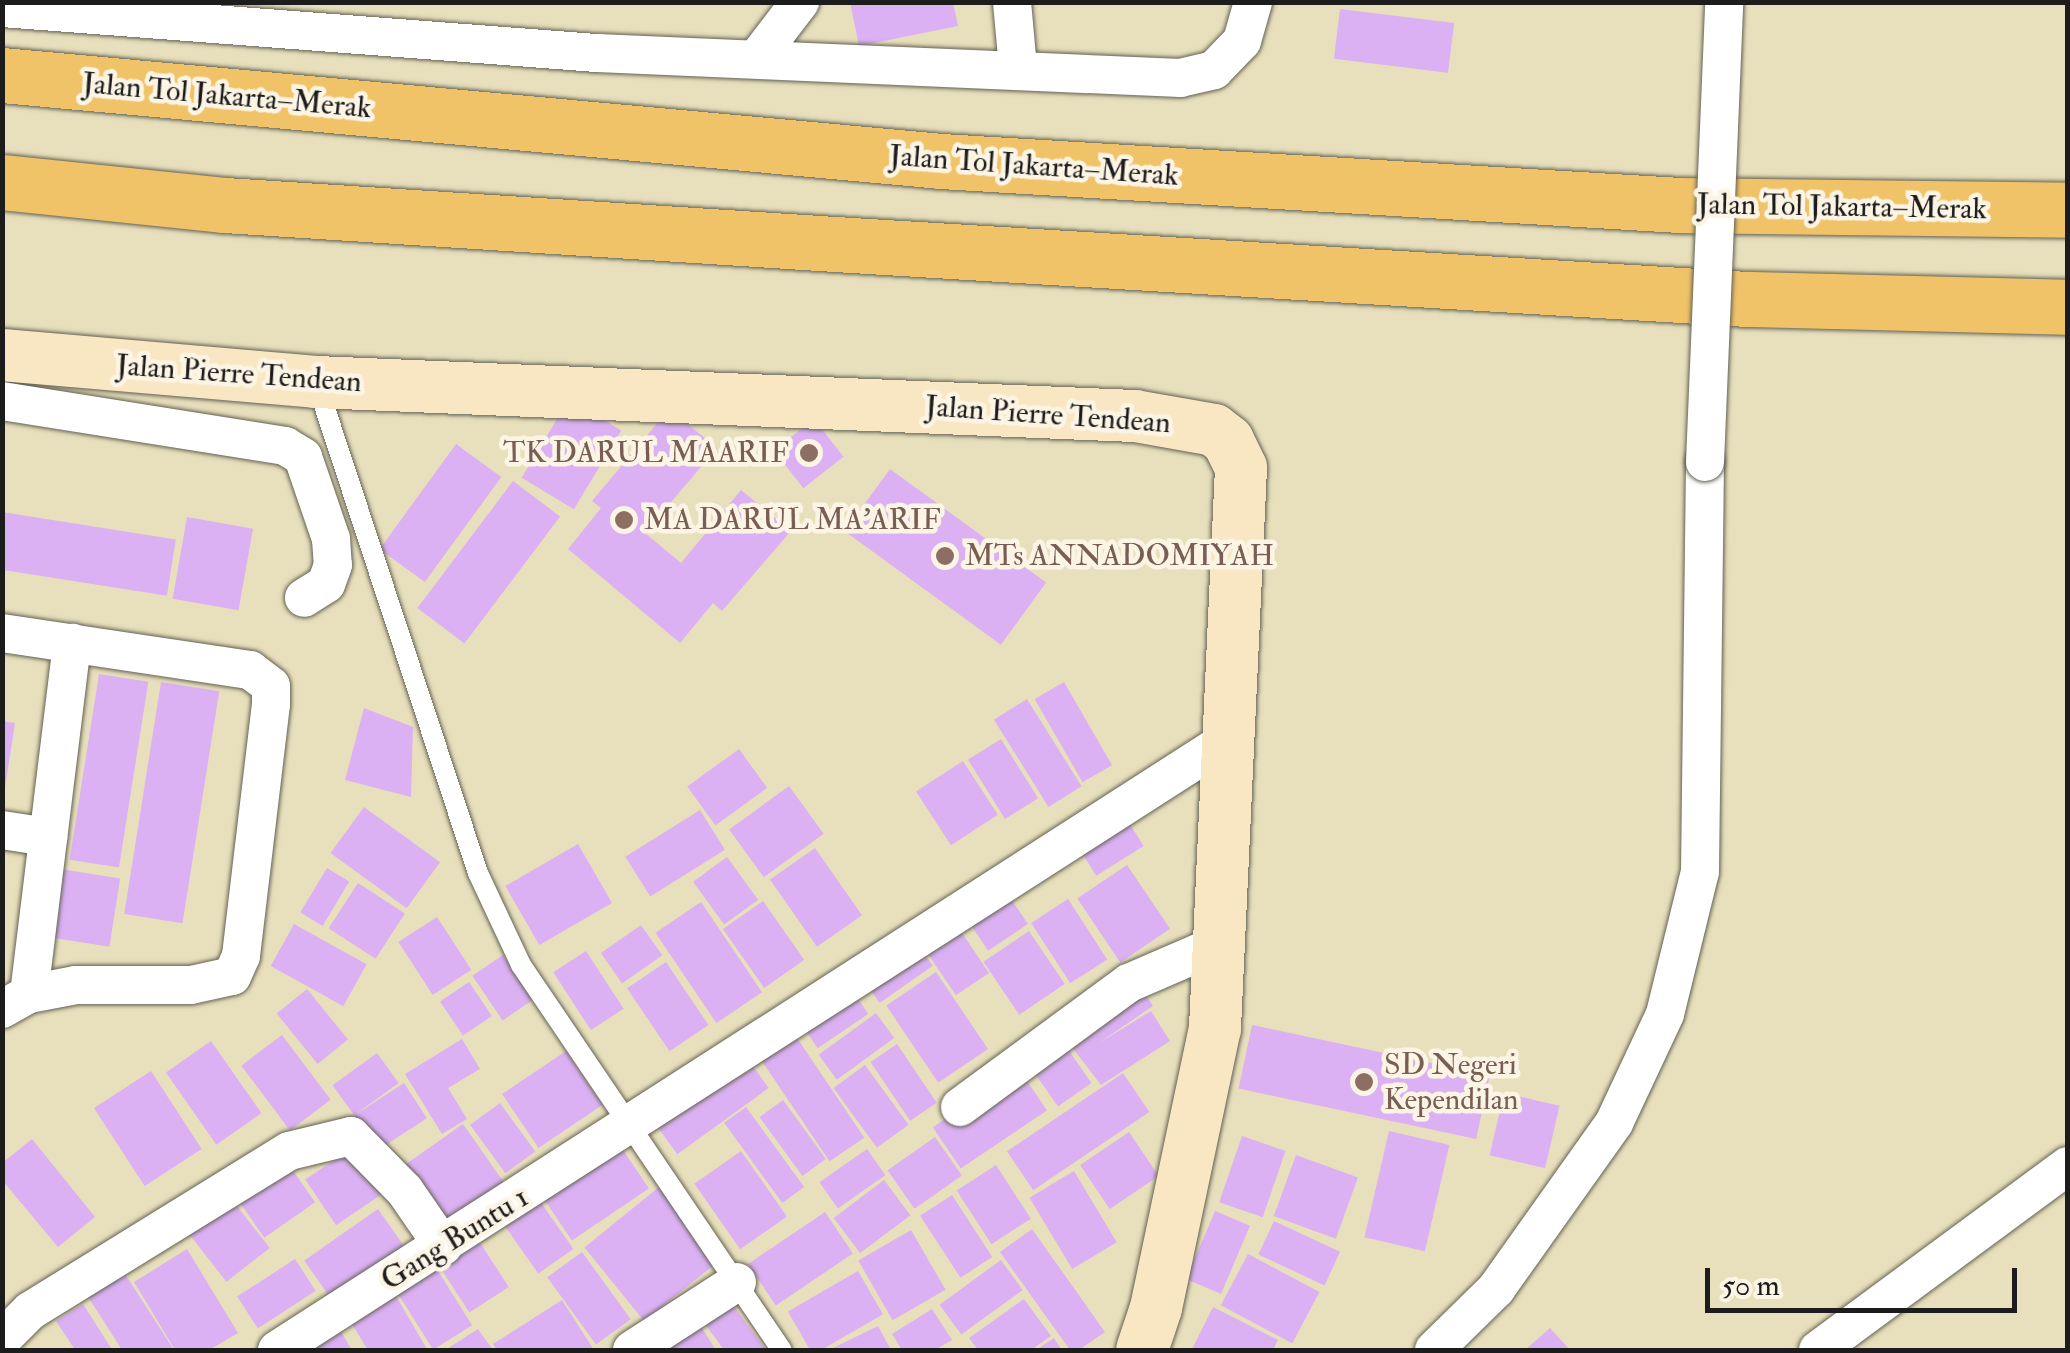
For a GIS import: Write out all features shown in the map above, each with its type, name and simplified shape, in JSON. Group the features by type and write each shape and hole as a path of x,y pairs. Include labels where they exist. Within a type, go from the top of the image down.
{"highway":[{"name":"Jalan Tol Jakarta–Merak","path":"2,75 942,162 1679,205 2068,210"},
{"path":"2,182 226,206 834,244 1748,299 2068,307"}],"street":[{"path":"757,58 800,2"},
{"path":"1012,2 1018,68"},
{"path":"2,8 186,12 757,58 1180,78 1214,70 1242,42 1253,2"},
{"path":"1434,1350 1496,1289 1614,1124 1665,1014 1700,872 1704,462 1724,2"},
{"name":"Jalan Pierre Tendean","path":"2,355 316,382 1135,416 1214,430 1238,454 1241,468 1215,1028 1156,1308 1142,1350"},
{"path":"2,401 285,446 304,456 331,539 333,565 326,584 304,598"},
{"path":"2,632 250,670 270,686 241,956 232,976 220,982 76,985 16,1002 48,837 72,644"},
{"name":"Gang Buntu 1","path":"278,1350 632,1128 1228,740"},
{"path":"2,830 48,837"},
{"path":"960,1107 1129,984 1219,944"},
{"path":"2,1340 30,1311 289,1151 350,1136 405,1191 444,1246"},
{"path":"1818,1350 2068,1166"},
{"path":"632,1350 737,1282"}],"lane":[{"path":"316,382 478,873 521,965 782,1350"}],"building":[{"path":"850,2 953,2 958,26 859,46"},
{"path":"1340,9 1454,23 1448,73 1334,59"},
{"path":"569,399 621,430 574,509 522,478"},
{"name":"MA DARUL MA'ARIF","path":"669,409 717,448 645,533 681,563 741,490 791,531 722,611 713,603 680,643 568,549 601,508 592,501"},
{"name":"TK DARUL MAARIF","path":"814,419 844,457 803,488 774,450"},
{"path":"456,444 501,477 425,582 380,549"},
{"name":"MTs ANNADOMIYAH","path":"890,469 1046,582 1001,645 845,531"},
{"path":"513,481 560,517 464,643 417,608"},
{"path":"2,512 176,540 167,596 2,570"},
{"path":"187,517 253,529 239,610 173,599"},
{"path":"99,674 148,682 119,868 70,860"},
{"path":"161,682 219,691 183,923 124,914"},
{"path":"1064,682 1112,765 1083,782 1035,699"},
{"path":"1027,699 1082,786 1049,807 994,720"},
{"path":"364,708 413,727 411,797 345,780"},
{"path":"2,721 15,723 5,788 2,788"},
{"path":"1001,739 1038,798 1005,819 968,760"},
{"path":"739,749 767,788 715,825 687,787"},
{"path":"963,761 998,815 951,845 916,791"},
{"path":"789,786 824,834 764,877 729,829"},
{"path":"364,807 440,862 407,908 330,853"},
{"path":"700,810 725,850 650,896 625,857"},
{"path":"1123,813 1144,846 1096,876 1076,843"},
{"path":"578,844 612,903 539,945 505,886"},
{"path":"815,848 862,915 817,947 770,880"},
{"path":"727,857 758,900 724,925 693,882"},
{"path":"1127,865 1170,929 1120,962 1077,899"},
{"path":"54,868 120,878 109,947 43,936"},
{"path":"327,868 349,881 323,926 300,913"},
{"path":"358,883 405,913 376,959 329,928"},
{"path":"1005,890 1028,924 988,951 965,917"},
{"path":"1068,899 1107,959 1070,983 1031,923"},
{"path":"763,901 804,960 764,988 723,929"},
{"path":"701,902 762,992 716,1023 655,933"},
{"path":"437,917 471,970 433,995 398,942"},
{"path":"294,924 367,964 343,1006 271,966"},
{"path":"956,924 989,973 956,995 923,946"},
{"path":"641,925 662,955 622,983 601,953"},
{"path":"1029,931 1065,984 1019,1015 983,962"},
{"path":"919,946 933,966 880,1003 866,983"},
{"path":"586,951 624,1009 591,1030 553,972"},
{"path":"503,955 533,1000 503,1020 472,976"},
{"path":"666,962 708,1025 670,1051 627,988"},
{"path":"936,972 988,1049 938,1083 886,1006"},
{"path":"469,982 492,1016 463,1036 440,1002"},
{"path":"1140,986 1153,1006 1099,1043 1151,1011 1170,1041 1101,1085 1065,1038"},
{"path":"307,989 348,1040 318,1064 277,1014"},
{"path":"852,990 868,1014 818,1048 801,1024"},
{"path":"876,1013 894,1038 837,1080 819,1055"},
{"name":"SD Negeri Kependilan","path":"1252,1025 1490,1076 1476,1139 1238,1089"},
{"path":"282,1035 331,1100 290,1130 241,1066"},
{"path":"795,1035 864,1138 830,1161 760,1058"},
{"path":"1060,1038 1092,1083 1058,1107 1026,1062"},
{"path":"462,1039 480,1069 448,1088 467,1119 442,1134 405,1074"},
{"path":"211,1041 261,1113 216,1145 166,1073"},
{"path":"897,1044 937,1103 910,1121 870,1062"},
{"path":"566,1051 602,1105 539,1148 502,1094"},
{"path":"377,1053 399,1083 354,1115 333,1085"},
{"path":"747,1058 769,1088 677,1154 656,1124"},
{"path":"865,1065 908,1125 877,1148 833,1088"},
{"path":"1019,1069 1047,1110 961,1169 933,1127"},
{"path":"151,1071 202,1149 145,1186 94,1108"},
{"path":"1123,1073 1149,1112 1033,1190 1007,1151"},
{"path":"404,1083 427,1118 376,1151 353,1116"},
{"path":"1504,1093 1560,1106 1545,1168 1490,1155"},
{"path":"783,1100 826,1159 802,1176 760,1117"},
{"path":"500,1103 535,1152 505,1173 470,1125"},
{"path":"746,1107 804,1187 782,1203 724,1123"},
{"path":"463,1124 507,1186 449,1226 406,1164"},
{"name":"SD Negeri Kependilan","path":"1389,1131 1449,1145 1425,1251 1364,1237"},
{"path":"1129,1132 1159,1176 1110,1209 1080,1165"},
{"path":"1242,1136 1285,1151 1263,1217 1219,1202"},
{"path":"935,1137 962,1176 914,1209 887,1170"},
{"path":"32,1139 95,1217 58,1247 2,1180 2,1163"},
{"path":"355,1146 386,1192 336,1225 305,1180"},
{"path":"621,1147 649,1188 572,1240 544,1199"},
{"path":"867,1149 885,1175 838,1208 819,1182"},
{"path":"741,1151 787,1217 740,1249 694,1184"},
{"path":"1296,1155 1358,1178 1336,1239 1274,1216"},
{"path":"287,1162 315,1202 264,1238 236,1198"},
{"path":"996,1165 1031,1219 991,1244 957,1191"},
{"path":"1074,1171 1117,1242 1072,1269 1029,1198"},
{"path":"884,1180 910,1215 860,1253 834,1218"},
{"path":"659,1187 719,1261 644,1321 584,1247"},
{"path":"226,1192 270,1248 226,1282 183,1226"},
{"path":"535,1194 573,1249 538,1274 500,1219"},
{"path":"952,1195 992,1257 960,1278 920,1216"},
{"path":"378,1209 408,1252 334,1303 304,1261"},
{"path":"1215,1211 1250,1226 1221,1294 1186,1279"},
{"path":"825,1212 853,1253 776,1305 748,1264"},
{"path":"1274,1221 1340,1252 1325,1285 1258,1255"},
{"path":"1032,1229 1105,1332 1079,1350 1070,1350 1000,1252"},
{"path":"911,1230 945,1290 893,1320 858,1260"},
{"path":"475,1235 509,1287 469,1313 436,1261"},
{"path":"187,1249 238,1333 209,1350 175,1350 134,1282"},
{"path":"582,1252 631,1319 596,1344 547,1277"},
{"path":"1248,1254 1320,1292 1292,1343 1221,1305"},
{"path":"295,1259 316,1291 258,1328 237,1297"},
{"path":"1001,1260 1023,1290 961,1335 940,1305"},
{"path":"120,1266 174,1350 122,1350 83,1289"},
{"path":"435,1266 472,1325 433,1350 396,1290"},
{"path":"858,1271 883,1314 821,1350 810,1350 788,1312"},
{"path":"390,1286 427,1349 368,1350 345,1313"},
{"path":"1024,1299 1051,1336 1031,1350 978,1350 969,1338"},
{"path":"562,1300 594,1350 497,1350 493,1344"},
{"path":"729,1300 766,1350 724,1350 702,1320"},
{"path":"83,1304 111,1348 75,1350 56,1321"},
{"path":"1213,1307 1278,1340 1273,1350 1192,1349"},
{"path":"932,1309 952,1340 935,1350 902,1350 892,1334"},
{"path":"696,1319 716,1350 663,1350"},
{"path":"337,1325 352,1350 294,1350"},
{"path":"878,1326 891,1350 829,1350"},
{"path":"1550,1328 1570,1350 1525,1350"},
{"path":"478,1329 493,1350 445,1350"},
{"path":"1054,1338 1062,1350 1036,1350"}],"place":[{"name":"TK DARUL MAARIF","path":"809,453"},
{"name":"MA DARUL MA'ARIF","path":"624,520"},
{"name":"MTs ANNADOMIYAH","path":"945,556"},
{"name":"SD Negeri Kependilan","path":"1364,1082"}]}
